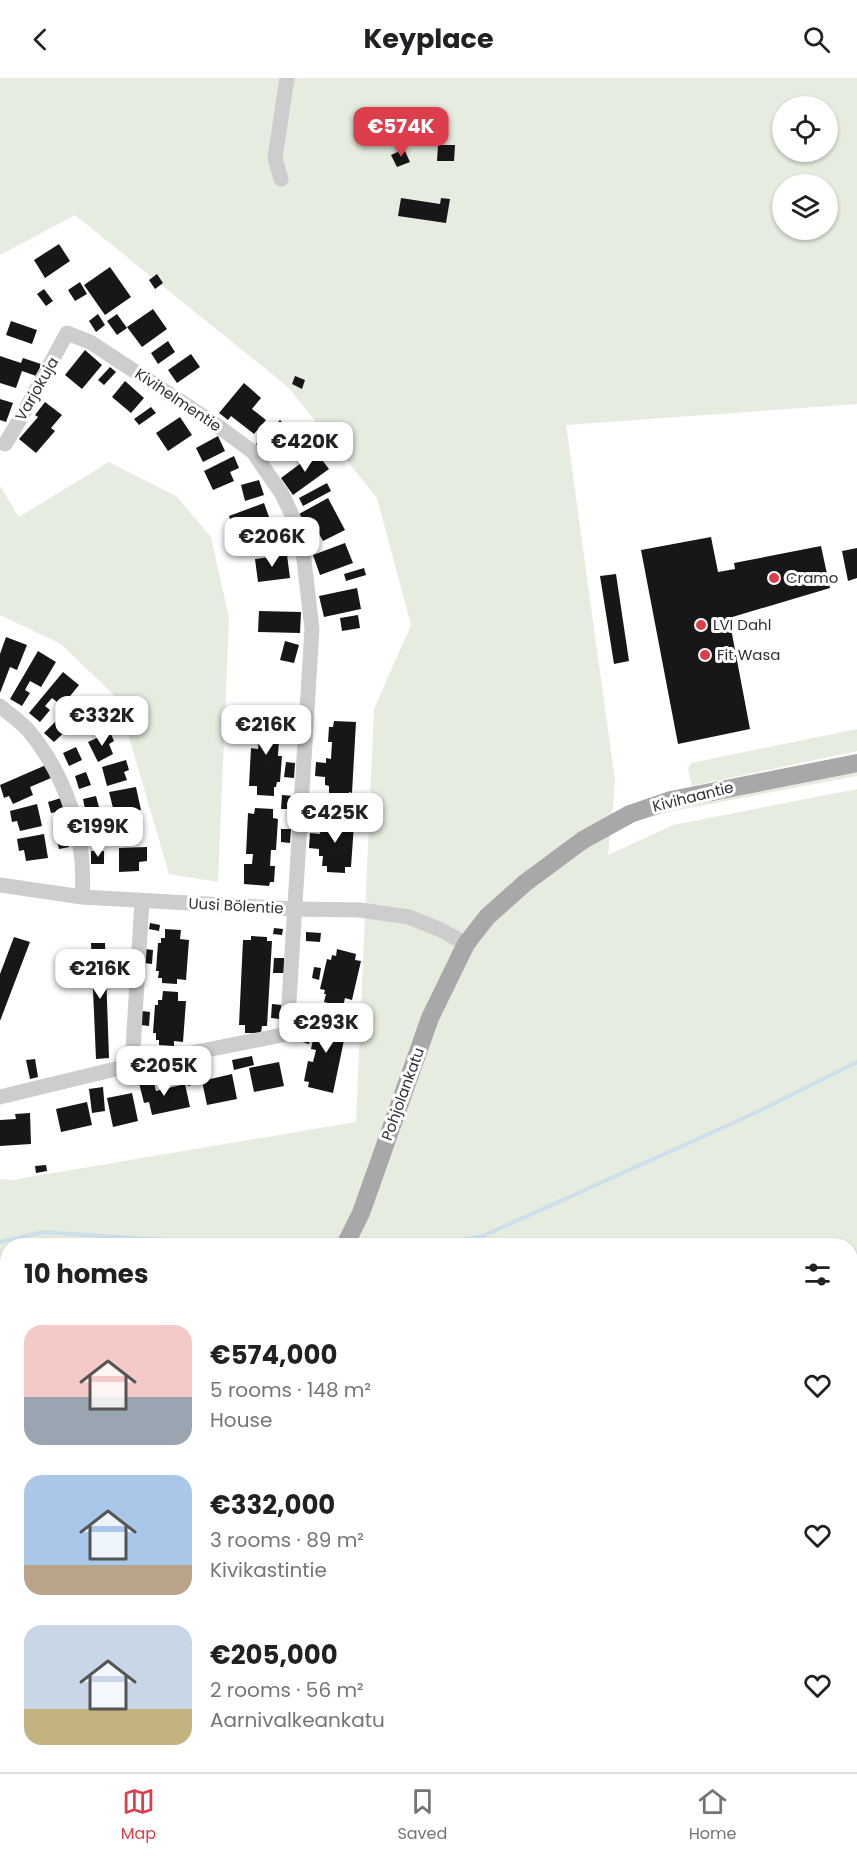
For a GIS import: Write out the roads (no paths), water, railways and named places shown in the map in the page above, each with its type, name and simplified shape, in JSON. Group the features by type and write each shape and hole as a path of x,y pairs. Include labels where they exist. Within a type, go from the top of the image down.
{"main road":[{"name":"Kivihaantie","path":"466,944 487,916 525,883 583,840 630,814 671,800 857,763"},
{"name":"Pohjolankatu","path":"348,1238 361,1213 430,1018 466,944"}],"street":[{"path":"281,179 275,158 287,78"},
{"name":"Varjokuja","path":"5,444 38,389 67,333"},
{"name":"Kivihelmentie","path":"67,333 90,342 215,424 253,452 282,494 301,534 312,629 287,1034 132,1065"},
{"path":"0,706 27,728 52,762 69,802 79,844 84,880 82,897"},
{"name":"Uusi Bölentie","path":"2,890 142,901 360,910 409,917 441,930 466,944"},
{"path":"0,1097 132,1065 142,901"}],"waterway":[{"path":"473,1238 483,1236 755,1113 857,1062"},
{"path":"17,1238 43,1232 133,1238"}],"place":[{"name":"Cramo","path":"774,578"},
{"name":"LVI Dahl","path":"701,625"},
{"name":"Fit Wasa","path":"705,655"}]}
